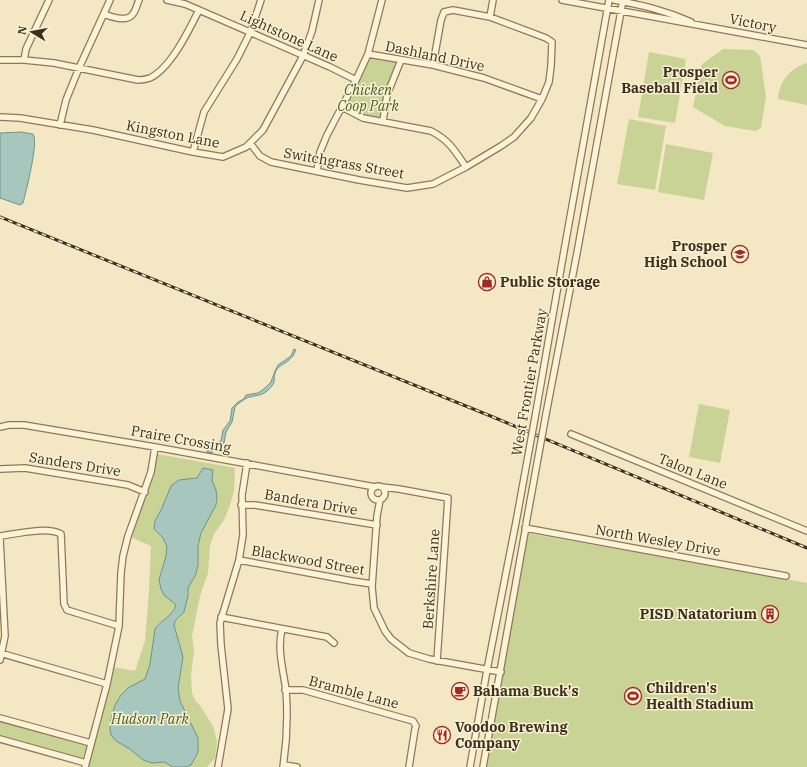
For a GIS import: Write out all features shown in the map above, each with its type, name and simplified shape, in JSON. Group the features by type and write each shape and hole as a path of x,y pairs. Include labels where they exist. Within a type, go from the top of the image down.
{"street":[{"path":"60,125 66,100 110,0"},
{"path":"104,14 111,17 129,18 133,15 139,0"},
{"name":"Lightstone Lane","path":"167,0 185,4 200,10 330,67 356,80"},
{"path":"193,152 204,112 237,59 250,33 261,0"},
{"name":"Kingston Lane","path":"0,117 20,118 93,130 193,152 223,157 246,147 263,130 303,56 312,31 319,0"},
{"path":"317,171 320,152 327,135 368,54 382,0"},
{"name":"Victory","path":"562,0 807,45"},
{"name":"West Frontier Parkway","path":"470,767 536,412 609,0"},
{"name":"Victory","path":"614,0 670,12 694,24"},
{"path":"24,60 26,49 47,1"},
{"name":"West Frontier Parkway","path":"483,767 546,414 623,1"},
{"path":"434,65 441,20 444,12 453,10 490,17 494,2"},
{"path":"0,60 24,60 54,63 138,80 150,78 162,70 174,55 200,10"},
{"name":"Switchgrass Street","path":"250,143 260,156 271,162 407,188 433,184 466,167 514,136 531,118 542,99 549,82 552,42 546,38 490,17"},
{"name":"Dashland Drive","path":"368,54 434,65 484,78 542,99"},
{"path":"383,121 387,95 401,60"},
{"path":"342,107 363,118 431,131 441,136 450,144 466,167"},
{"name":"Praire Crossing","path":"0,427 9,425 24,425 155,446 375,487"},
{"name":"Talon Lane","path":"571,434 807,531"},
{"path":"0,739 85,765 107,684 120,626 121,573 123,556 128,536 151,472 155,446"},
{"path":"218,767 228,709 221,645 221,617 239,560 243,535 241,504 247,463"},
{"name":"Sanders Drive","path":"0,469 25,468 128,485 145,492"},
{"name":"Praire Crossing","path":"358,484 371,492"},
{"path":"377,516 371,492 375,487 399,488"},
{"path":"382,487 384,491 377,516 372,584 374,608 381,625 391,639 409,653 438,661 500,672"},
{"path":"373,498 382,498 399,488"},
{"name":"Berkshire Lane","path":"399,488 448,498 438,661"},
{"name":"Bandera Drive","path":"241,504 376,525"},
{"name":"North Wesley Drive","path":"526,526 786,576"},
{"path":"107,684 1,656 5,636 0,538 46,530 57,531 61,534 64,604 66,610 120,626"},
{"name":"Blackwood Street","path":"239,560 372,584"},
{"path":"221,617 327,637 334,643"},
{"path":"282,629 280,647 286,690 287,720 283,766 297,767"},
{"name":"Bramble Lane","path":"286,690 303,690 410,720 415,723 409,767"},
{"path":"0,718 91,743"}],"green space":[{"name":"Prosper Baseball Field","path":"723,49 753,50 760,56 766,97 761,128 756,131 725,126 693,107 702,64"},
{"path":"649,52 686,59 675,123 638,117"},
{"name":"Chicken Coop Park","path":"368,54 401,60 390,85 383,121 363,118 342,107"},
{"path":"807,63 807,105 778,99 786,76 795,68"},
{"path":"629,119 666,126 655,190 617,184"},
{"path":"666,144 713,153 704,200 658,192"},
{"path":"699,404 730,410 720,463 689,457"},
{"name":"Hudson Park","path":"157,454 235,468 234,491 230,505 224,520 214,534 210,545 208,573 200,596 192,636 194,651 191,675 192,693 195,700 213,726 217,741 215,758 207,767 88,767 113,667 135,671 145,641 151,546 128,536 151,481"},
{"path":"526,533 807,583 807,767 484,767"},
{"path":"0,719 84,743 87,746 82,759 0,737"}],"water":[{"path":"21,132 33,134 34,146 27,188 23,203 20,205 0,198 0,133"},
{"path":"294,349 296,350 293,356 275,372 274,382 271,388 263,394 247,398 235,407 232,422 226,432 224,443 213,447 212,453 207,452 212,445 221,441 223,430 230,421 232,408 244,399 246,395 258,393 265,388 271,382 275,371 278,365 291,356"},
{"path":"203,468 213,470 212,480 216,490 216,505 201,533 198,546 198,565 196,574 188,588 188,596 184,612 175,621 174,625 183,657 178,688 180,701 198,738 198,752 191,765 186,767 173,767 164,762 152,763 143,760 130,749 116,741 111,735 111,719 115,705 121,695 128,688 145,679 150,664 155,629 170,615 176,605 164,595 161,589 159,580 167,547 163,538 154,529 155,521 171,486 179,480 197,478"}],"railway":[{"path":"0,217 493,417 807,548"}],"place":[{"name":"Prosper Baseball Field","path":"731,80"},
{"name":"Prosper High School","path":"740,254"},
{"name":"Public Storage","path":"487,282"},
{"name":"PISD Natatorium","path":"770,614"},
{"name":"Bahama Buck's","path":"460,691"},
{"name":"Children's Health Stadium","path":"633,696"},
{"name":"Voodoo Brewing Company","path":"442,735"}]}
